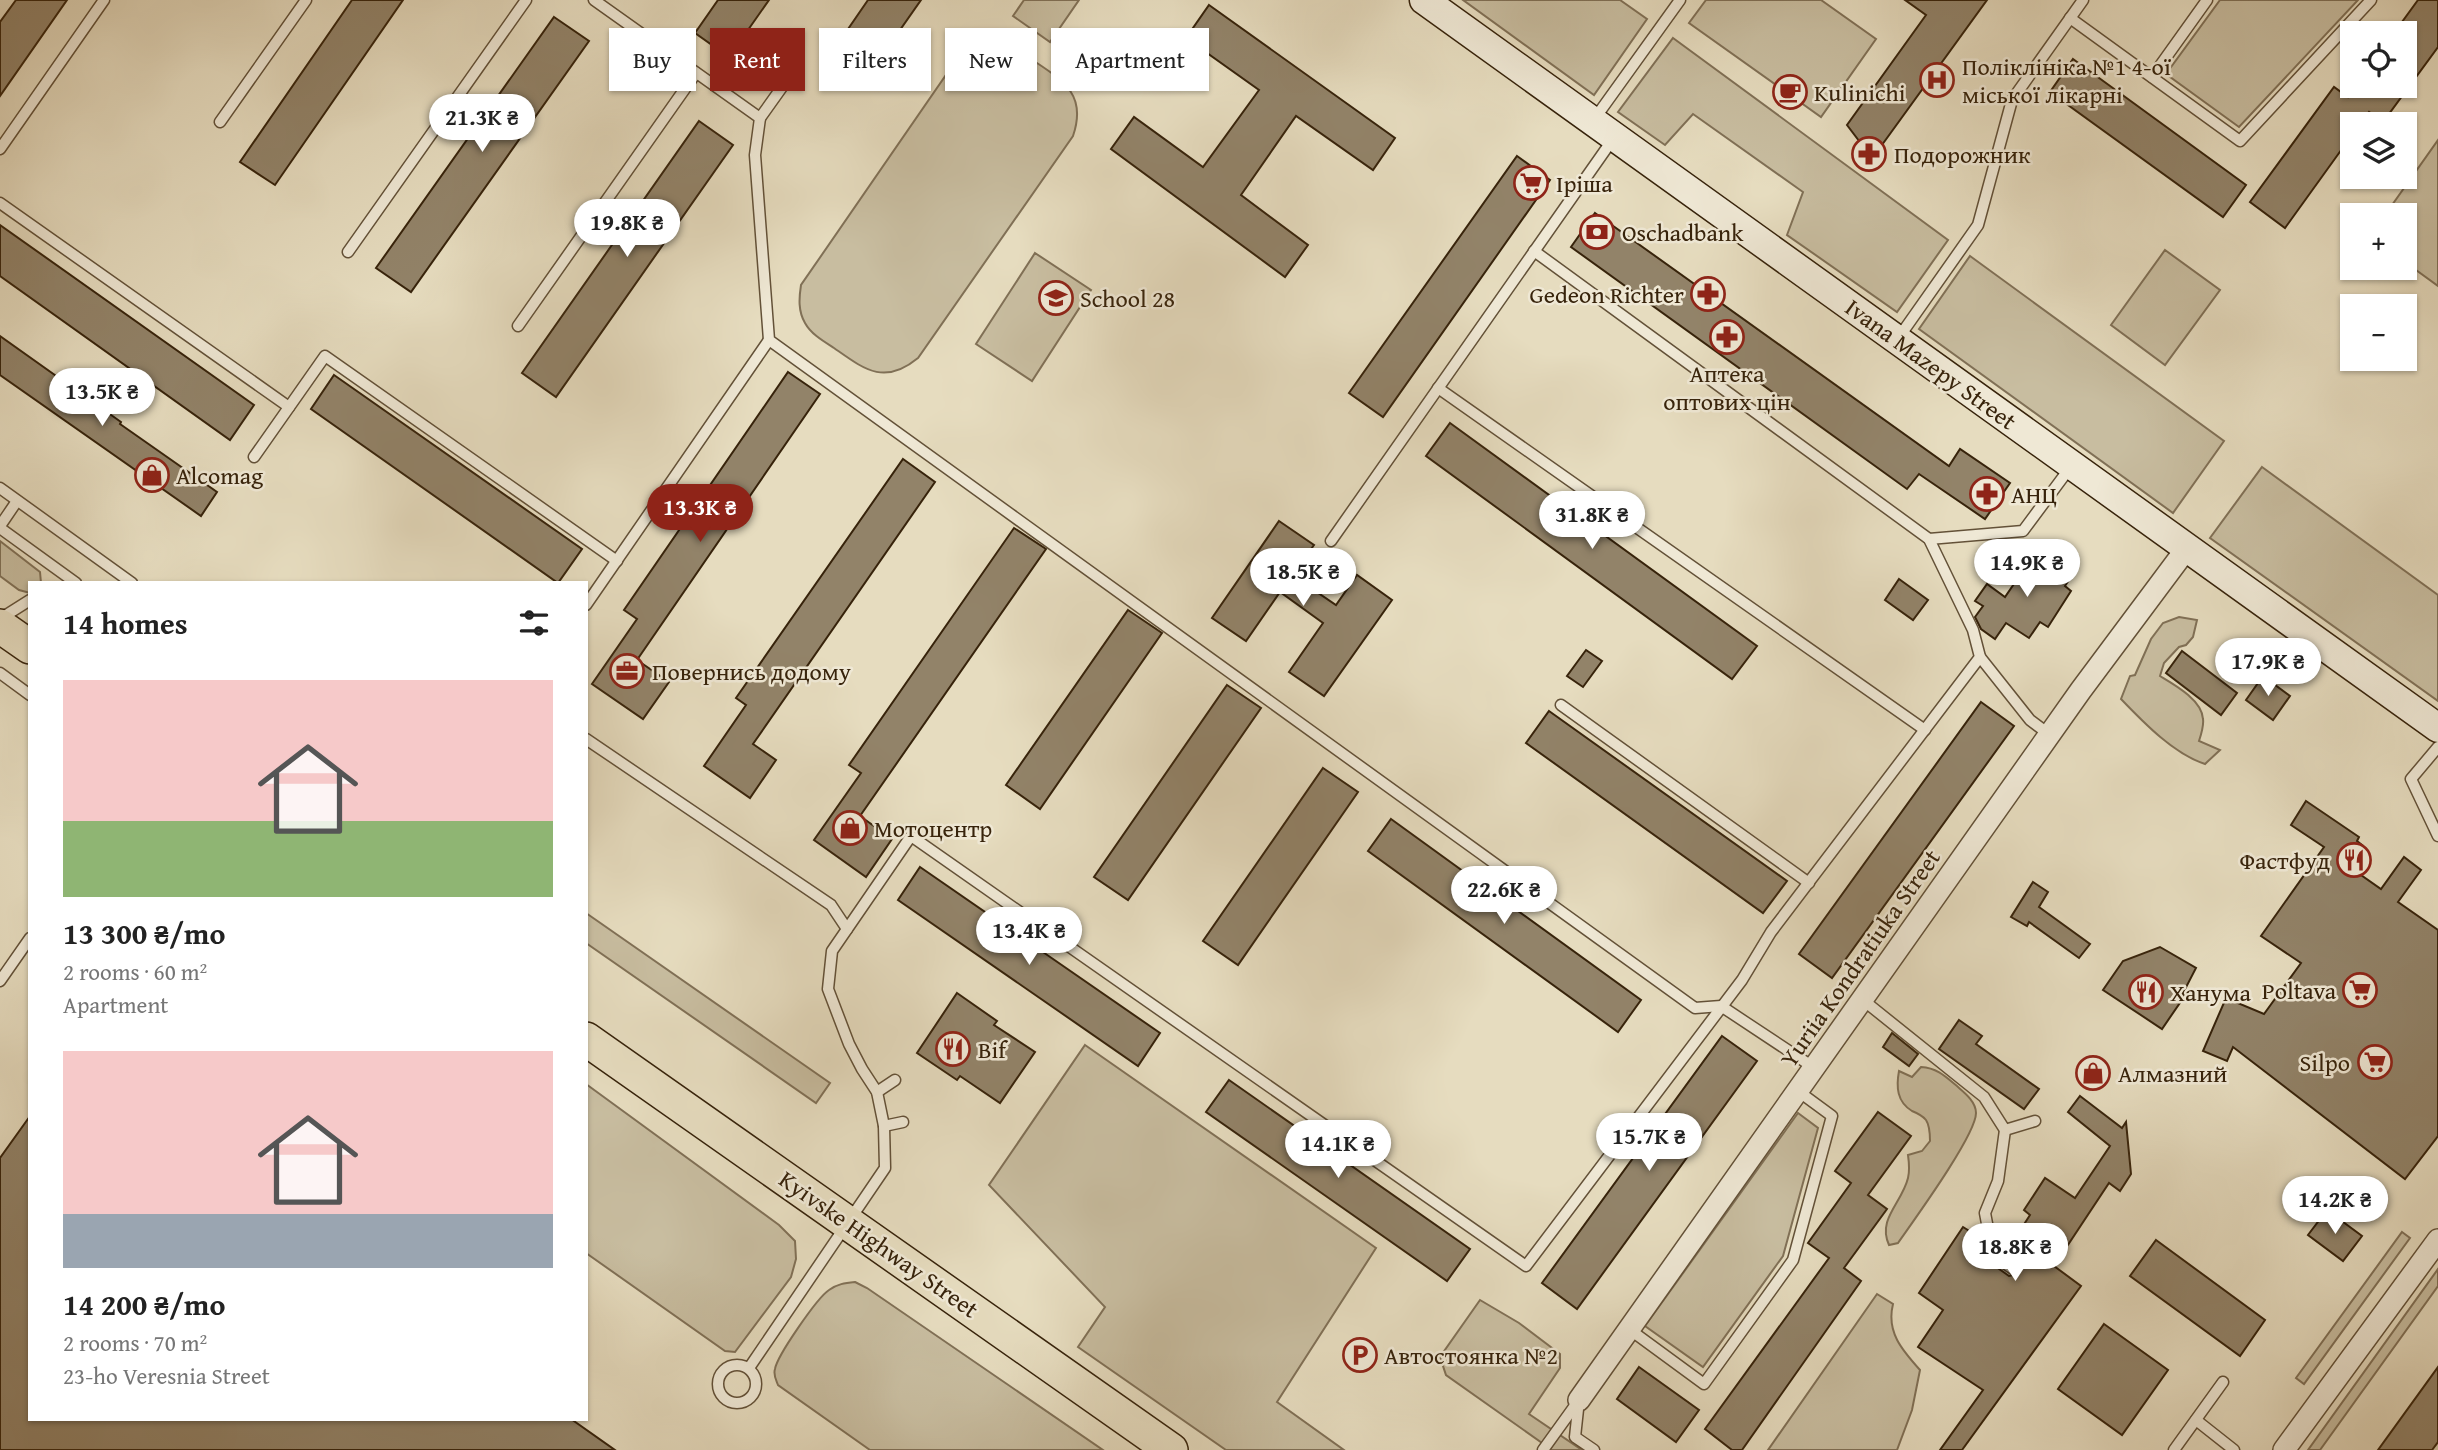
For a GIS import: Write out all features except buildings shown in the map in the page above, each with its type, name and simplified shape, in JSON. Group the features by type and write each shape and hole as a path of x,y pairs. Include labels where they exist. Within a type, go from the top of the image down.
{"highway":[{"path":"0,626 28,646"},
{"name":"Kyivske Highway Street","path":"588,1040 1163,1446"}],"main road":[{"name":"Ivana Mazepy Street","path":"1424,0 2438,728"}],"street":[{"name":"Yuriia Kondratiuka Street","path":"1579,1400 1813,1067 2186,548"},
{"path":"2284,1450 2438,1240"}],"lane":[{"path":"0,149 104,0"},
{"path":"219,122 306,0"},
{"path":"348,252 526,0"},
{"path":"594,0 633,28"},
{"path":"1331,541 1534,251 1680,0"},
{"path":"1897,340 1978,225 2012,100 2082,0"},
{"path":"2151,77 2207,0"},
{"path":"2070,18 2240,141 2371,0"},
{"path":"696,73 760,118"},
{"path":"518,326 683,91"},
{"path":"588,602 769,340 755,155 760,118 779,91"},
{"path":"0,203 289,407"},
{"path":"1534,251 1929,539 1973,630 1980,657 2030,720 2050,735"},
{"path":"769,340 1695,1008 1721,1006 1813,1067"},
{"path":"254,457 325,356 617,561"},
{"path":"1438,387 1926,730"},
{"path":"1929,539 2023,531 2072,465"},
{"path":"0,488 129,581"},
{"path":"17,500 0,527 72,579"},
{"path":"0,619 28,601"},
{"path":"749,1368 885,1168 884,1126 877,1093 849,1044 828,989 832,951 911,836 1526,1266 1742,980 1771,932 1980,657"},
{"path":"0,673 28,694"},
{"path":"1561,705 1809,883"},
{"path":"588,740 831,905 847,929"},
{"path":"2438,747 2411,779 2438,836"},
{"path":"0,981 28,941"},
{"path":"1863,1000 1984,1097 2005,1130 1998,1181 1986,1213 1993,1255 2013,1269"},
{"path":"877,1093 895,1080"},
{"path":"1629,1329 1704,1384 1793,1260 1832,1116 1798,1091"},
{"path":"2005,1130 2035,1121"},
{"path":"884,1126 903,1122"},
{"path":"2174,1450 2223,1382"},
{"path":"1543,1450 1579,1400"},
{"path":"1579,1400 1575,1437 1594,1450"},
{"path":"2196,1420 2234,1450"}],"shaded area":[{"path":"1024,0 1079,0 1060,28 1051,28 1050,42 1037,33 1037,28 1030,28 1013,16"},
{"path":"1463,0 1620,0 1647,19 1594,95"},
{"path":"1706,0 1821,0 1876,39 1821,117 1689,23"},
{"path":"2220,0 2358,0 2239,127 2166,74"},
{"path":"1673,38 1948,240 1897,312 1787,235 1803,192 1693,114 1665,145 1618,112"},
{"path":"1037,63 1051,72 1051,91 1070,91 1077,110 1073,136 918,358 895,371 884,373 855,362 808,327 800,309 801,285 945,76 945,91 1037,91"},
{"path":"2438,140 2438,286 2417,271 2417,203 2393,203 2403,189 2417,189 2417,170"},
{"path":"2165,250 2220,290 2165,365 2111,325"},
{"path":"1035,253 1091,290 1032,381 976,344"},
{"path":"1970,256 2224,441 2173,513 1919,329"},
{"path":"2262,467 2438,595 2438,701 2210,538"},
{"path":"0,541 40,572 41,581 28,581 28,592 19,590 0,576"},
{"path":"2179,617 2197,620 2193,637 2164,663 2160,676 2187,694 2198,706 2203,719 2199,741 2220,750 2205,764 2171,745 2121,699 2130,676 2135,675 2151,639 2163,623"},
{"path":"588,914 830,1083 816,1103 588,944"},
{"path":"1085,1045 1376,1248 1277,1402 1344,1450 1226,1450 1078,1347 1105,1307 989,1185"},
{"path":"1921,1067 1936,1071 1949,1079 1970,1098 1976,1113 1966,1139 1943,1178 1898,1243 1889,1245 1886,1227 1908,1178 1908,1155 1922,1151 1930,1141 1926,1120 1903,1103 1898,1088 1899,1071 1912,1077"},
{"path":"588,1085 779,1225 795,1241 796,1259 791,1277 735,1352 725,1351 588,1254"},
{"path":"1798,1113 1818,1128 1783,1256 1703,1367 1645,1326"},
{"path":"2402,1232 2410,1238 2304,1384 2296,1378"},
{"path":"2438,1269 2438,1286 2320,1450 2308,1450"},
{"path":"855,1282 1103,1450 870,1450 778,1385 774,1373 790,1340 823,1295 835,1286"},
{"path":"1877,1294 1893,1304 1892,1323 1897,1340 1920,1370 1912,1410 1897,1450 1768,1450"},
{"path":"1480,1300 1519,1323 1560,1354 1560,1368 1529,1414 1582,1450 1552,1450 1446,1375 1440,1357"}],"place":[{"name":"Поліклініка №1 4-ої міської лікарні","path":"1937,80"},
{"name":"Kulinichi","path":"1790,92"},
{"name":"Подорожник","path":"1869,154"},
{"name":"Іріша","path":"1531,183"},
{"name":"Oschadbank","path":"1597,232"},
{"name":"Gedeon Richter","path":"1708,294"},
{"name":"School 28","path":"1056,298"},
{"name":"Аптека оптових цін","path":"1727,337"},
{"name":"Alcomag","path":"152,475"},
{"name":"АНЦ","path":"1987,494"},
{"name":"Повернись додому","path":"627,671"},
{"name":"Мотоцентр","path":"850,828"},
{"name":"Фастфуд","path":"2354,860"},
{"name":"Poltava","path":"2360,990"},
{"name":"Ханума","path":"2146,992"},
{"name":"Bif","path":"953,1049"},
{"name":"Silpo","path":"2375,1062"},
{"name":"Алмазний","path":"2093,1073"},
{"name":"Автостоянка №2","path":"1360,1355"}]}
